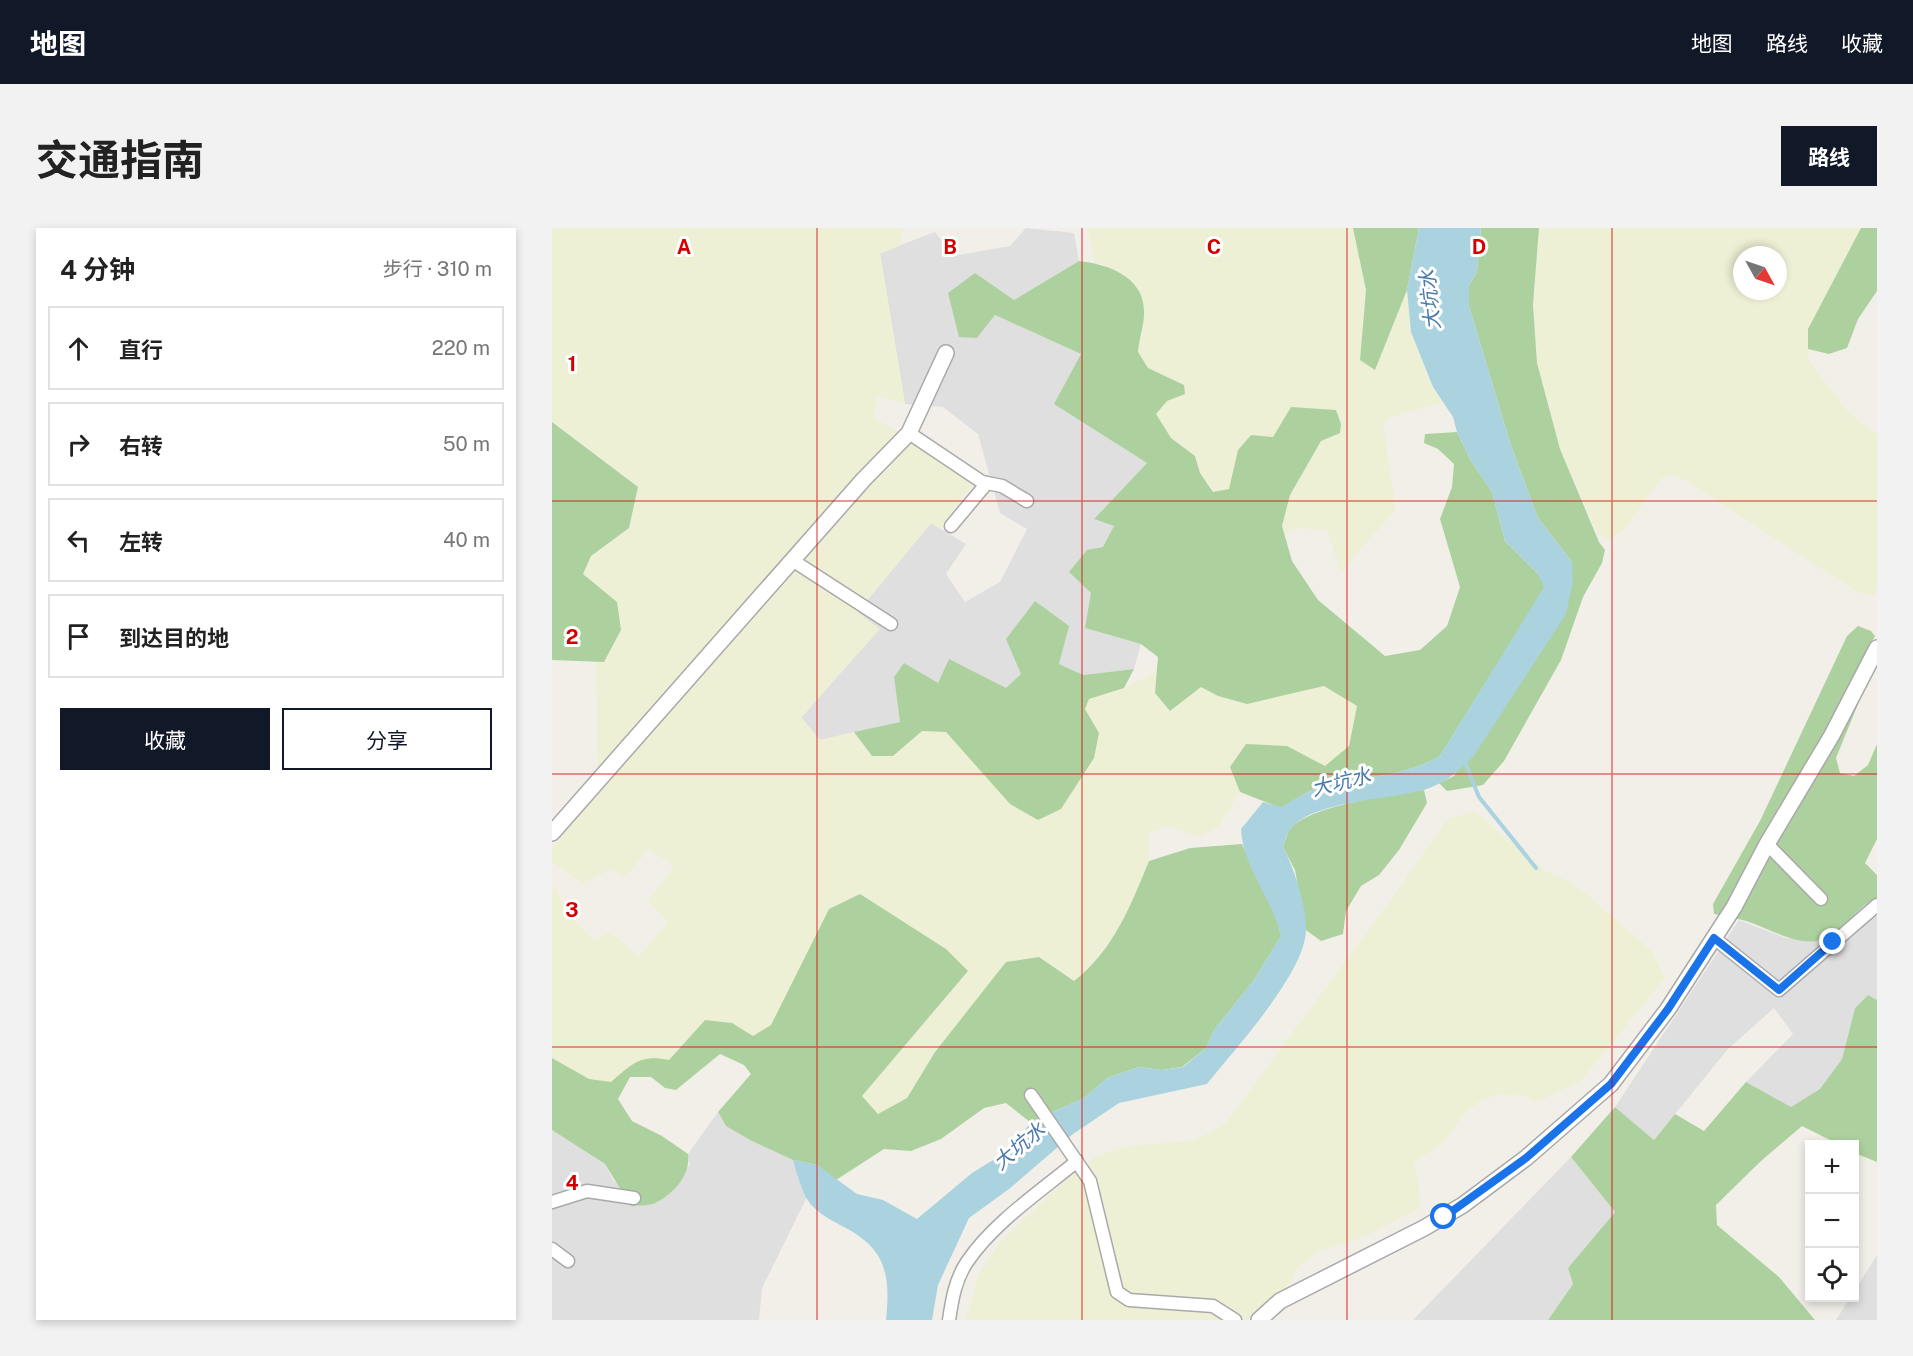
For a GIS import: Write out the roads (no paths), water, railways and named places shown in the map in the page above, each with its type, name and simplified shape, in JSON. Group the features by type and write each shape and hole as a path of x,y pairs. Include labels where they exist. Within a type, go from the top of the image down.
{"street":[{"path":"552,833 792,560 909,433 946,353"},
{"path":"909,433 987,483 1002,486 1027,501"},
{"path":"951,526 987,483"},
{"path":"792,560 891,624"},
{"path":"1259,1320 1281,1300 1425,1228 1463,1205 1526,1158 1611,1084 1668,1009 1734,907 1767,844 1832,735 1877,648"},
{"path":"1861,678 1877,665"},
{"path":"1767,844 1821,899"},
{"path":"1714,938 1779,990 1877,905"},
{"path":"1031,1095 1090,1181 1117,1292 1129,1300 1213,1306 1235,1320"},
{"path":"949,1320 953,1293 967,1263 1001,1225 1077,1161"},
{"path":"552,1202 587,1191 634,1198"},
{"path":"552,1249 568,1261"}],"water":[{"name":"大坑水","path":"1419,228 1481,228 1477,272 1469,285 1469,306 1511,446 1538,518 1572,562 1573,580 1566,614 1473,757 1457,772 1439,784 1424,790 1333,807 1315,813 1300,820 1289,832 1283,847 1302,899 1306,931 1302,948 1294,968 1266,1011 1207,1084 1119,1103 1073,1134 1009,1189 969,1218 938,1285 932,1320 886,1320 886,1275 876,1252 855,1233 826,1217 810,1203 803,1192 793,1160 817,1165 857,1194 883,1200 917,1219 972,1173 1016,1146 1030,1122 1084,1098 1107,1078 1139,1067 1162,1070 1183,1067 1206,1048 1214,1030 1254,980 1281,936 1272,909 1247,857 1241,829 1263,802 1281,807 1318,788 1396,773 1440,756 1544,587 1539,575 1505,541 1492,492 1471,461 1457,432 1453,417 1433,387 1411,332 1407,290"}],"waterway":[{"path":"1464,760 1479,797 1536,868"}]}
